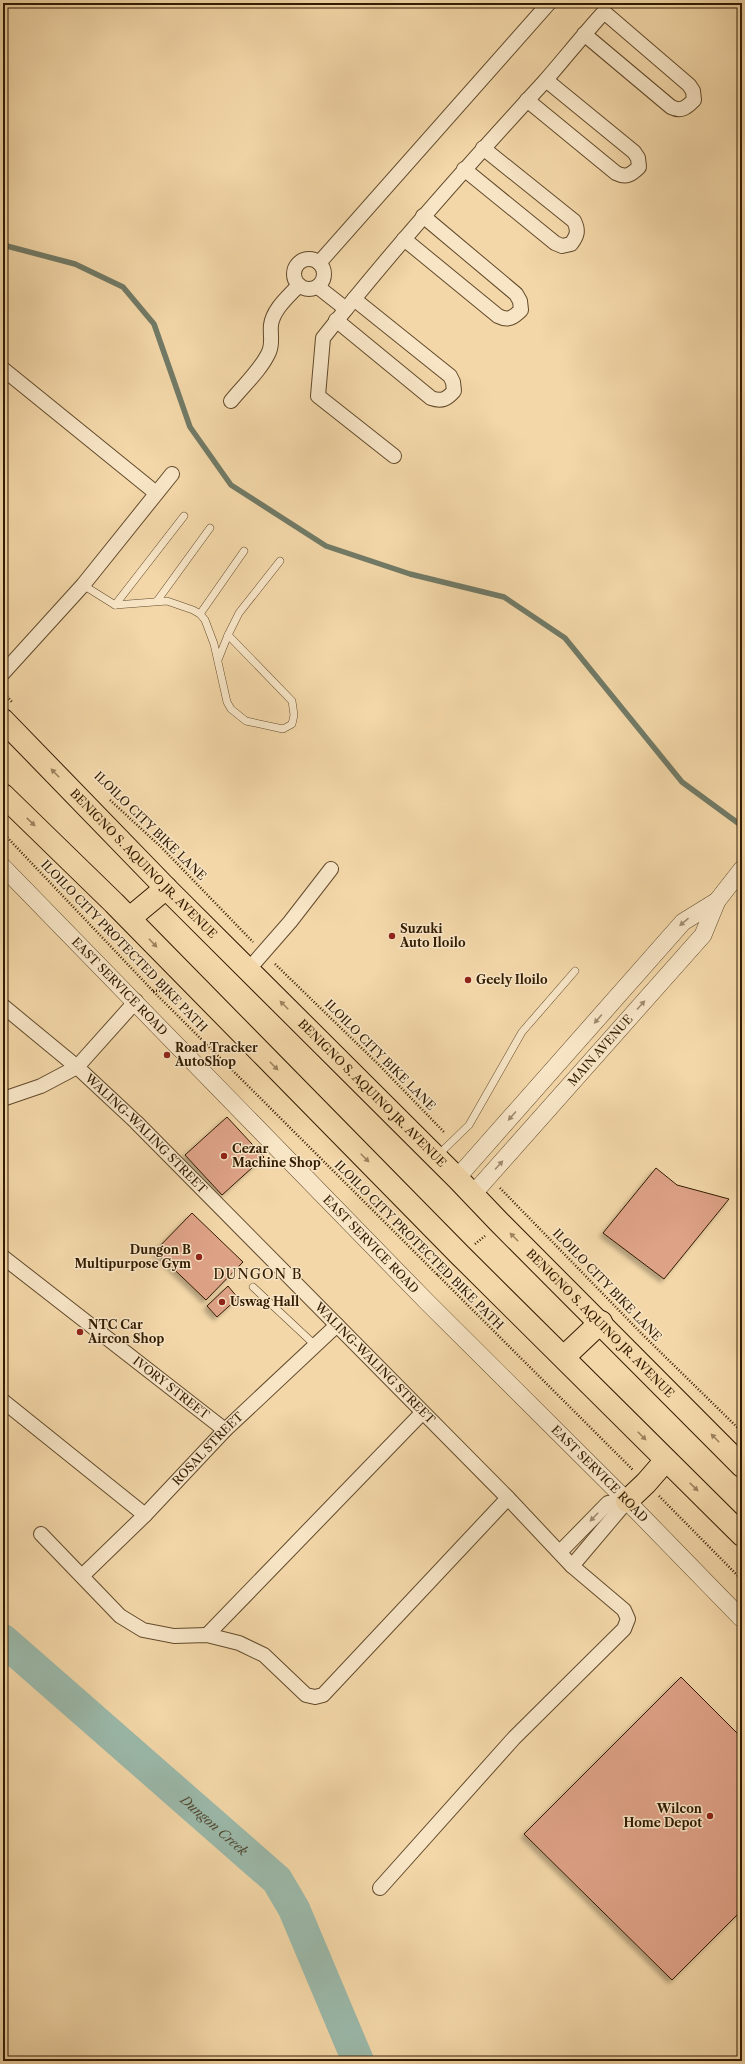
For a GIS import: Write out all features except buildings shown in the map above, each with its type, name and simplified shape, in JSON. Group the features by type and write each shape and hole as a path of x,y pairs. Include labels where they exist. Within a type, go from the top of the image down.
{"highway":[{"name":"BENIGNO S. AQUINO JR. AVENUE","path":"9,712 166,888 249,969 499,1222 601,1322 742,1466"},
{"path":"3,795 130,918 460,1255 742,1535"},
{"path":"130,918 166,888"},
{"path":"564,1357 601,1322"},
{"path":"627,1501 646,1483 666,1460"}],"street":[{"path":"319,262 549,3"},
{"path":"394,456 318,396 323,338 336,320 423,216 546,80 584,34 604,12 689,85 693,91 694,100 686,108 677,110 671,107 584,34"},
{"path":"527,100 616,173 623,177 631,175 639,167 638,158 634,152 546,80"},
{"path":"464,169 555,243 562,246 571,244 577,236 577,227 574,221 483,148"},
{"path":"404,239 498,316 504,319 513,318 521,310 520,301 516,294 423,216"},
{"path":"309,259 319,262 324,274 318,287 311,290 303,288 295,281 293,274 296,266 301,260 309,259"},
{"path":"231,401 268,354 272,344 271,325 277,310 299,285"},
{"path":"318,287 350,304 450,376 453,382 454,391 447,399 438,401 431,398 336,320"},
{"path":"3,369 156,493"},
{"path":"3,673 83,585 172,474"},
{"name":"EAST SERVICE ROAD","path":"3,867 136,1001 428,1303 627,1501 742,1619"},
{"path":"249,969 331,869"},
{"name":"MAIN AVENUE","path":"473,1194 703,935 716,901 740,871"},
{"name":"MAIN AVENUE","path":"457,1178 683,922 716,901"},
{"path":"3,1099 41,1086 78,1067 136,1001"},
{"name":"WALING-WALING STREET","path":"3,1006 78,1067 136,1122 422,1413 508,1498 572,1566 624,1610 628,1619 624,1629 514,1738 380,1888"},
{"name":"IVORY STREET","path":"3,1257 226,1430"},
{"name":"ROSAL STREET","path":"82,1576 145,1515 226,1430 337,1325"},
{"path":"3,1401 145,1515"},
{"path":"206,1635 422,1413"},
{"path":"41,1534 120,1616 143,1630 174,1636 206,1635 239,1643 264,1654 306,1695 315,1697 323,1695 508,1498"},
{"path":"560,1552 608,1503 627,1501"},
{"path":"572,1566 627,1501"}],"lane":[{"path":"115,604 184,516"},
{"path":"157,601 210,528"},
{"path":"200,614 244,551"},
{"path":"218,660 238,613 280,561"},
{"path":"83,585 115,604 157,601 174,602 200,614 205,620 218,660 227,702 231,709 246,721 283,729 292,724 294,715 292,701 228,635"},
{"path":"436,1158 469,1125 522,1032 575,971"},
{"path":"253,1287 315,1345"}],"path":[{"path":"3,692 9,712"},
{"name":"ILOILO CITY BIKE LANE","path":"109,799 161,847 263,953 378,1064 453,1141"},
{"name":"ILOILO CITY PROTECTED BIKE PATH","path":"3,833 153,991 742,1580"},
{"name":"ILOILO CITY BIKE LANE","path":"489,1176 643,1335 742,1432"},
{"path":"437,1275 517,1205"}],"waterway":[{"path":"3,245 75,264 123,287 154,324 190,427 231,485 326,546 410,574 504,597 565,638 682,782 742,826"},
{"name":"Dungon Creek","path":"3,1640 277,1880 294,1909 358,2061"}],"place":[{"name":"Suzuki Auto Iloilo","path":"392,936"},
{"name":"Geely Iloilo","path":"468,980"},
{"name":"Road Tracker AutoShop","path":"167,1055"},
{"name":"Cezar Machine Shop","path":"224,1156"},
{"name":"Dungon B Multipurpose Gym","path":"199,1257"},
{"name":"Uswag Hall","path":"222,1302"},
{"name":"NTC Car Aircon Shop","path":"80,1332"},
{"name":"Wilcon Home Depot","path":"710,1816"}],"district":[{"name":"DUNGON B","path":"258,1274"}]}
